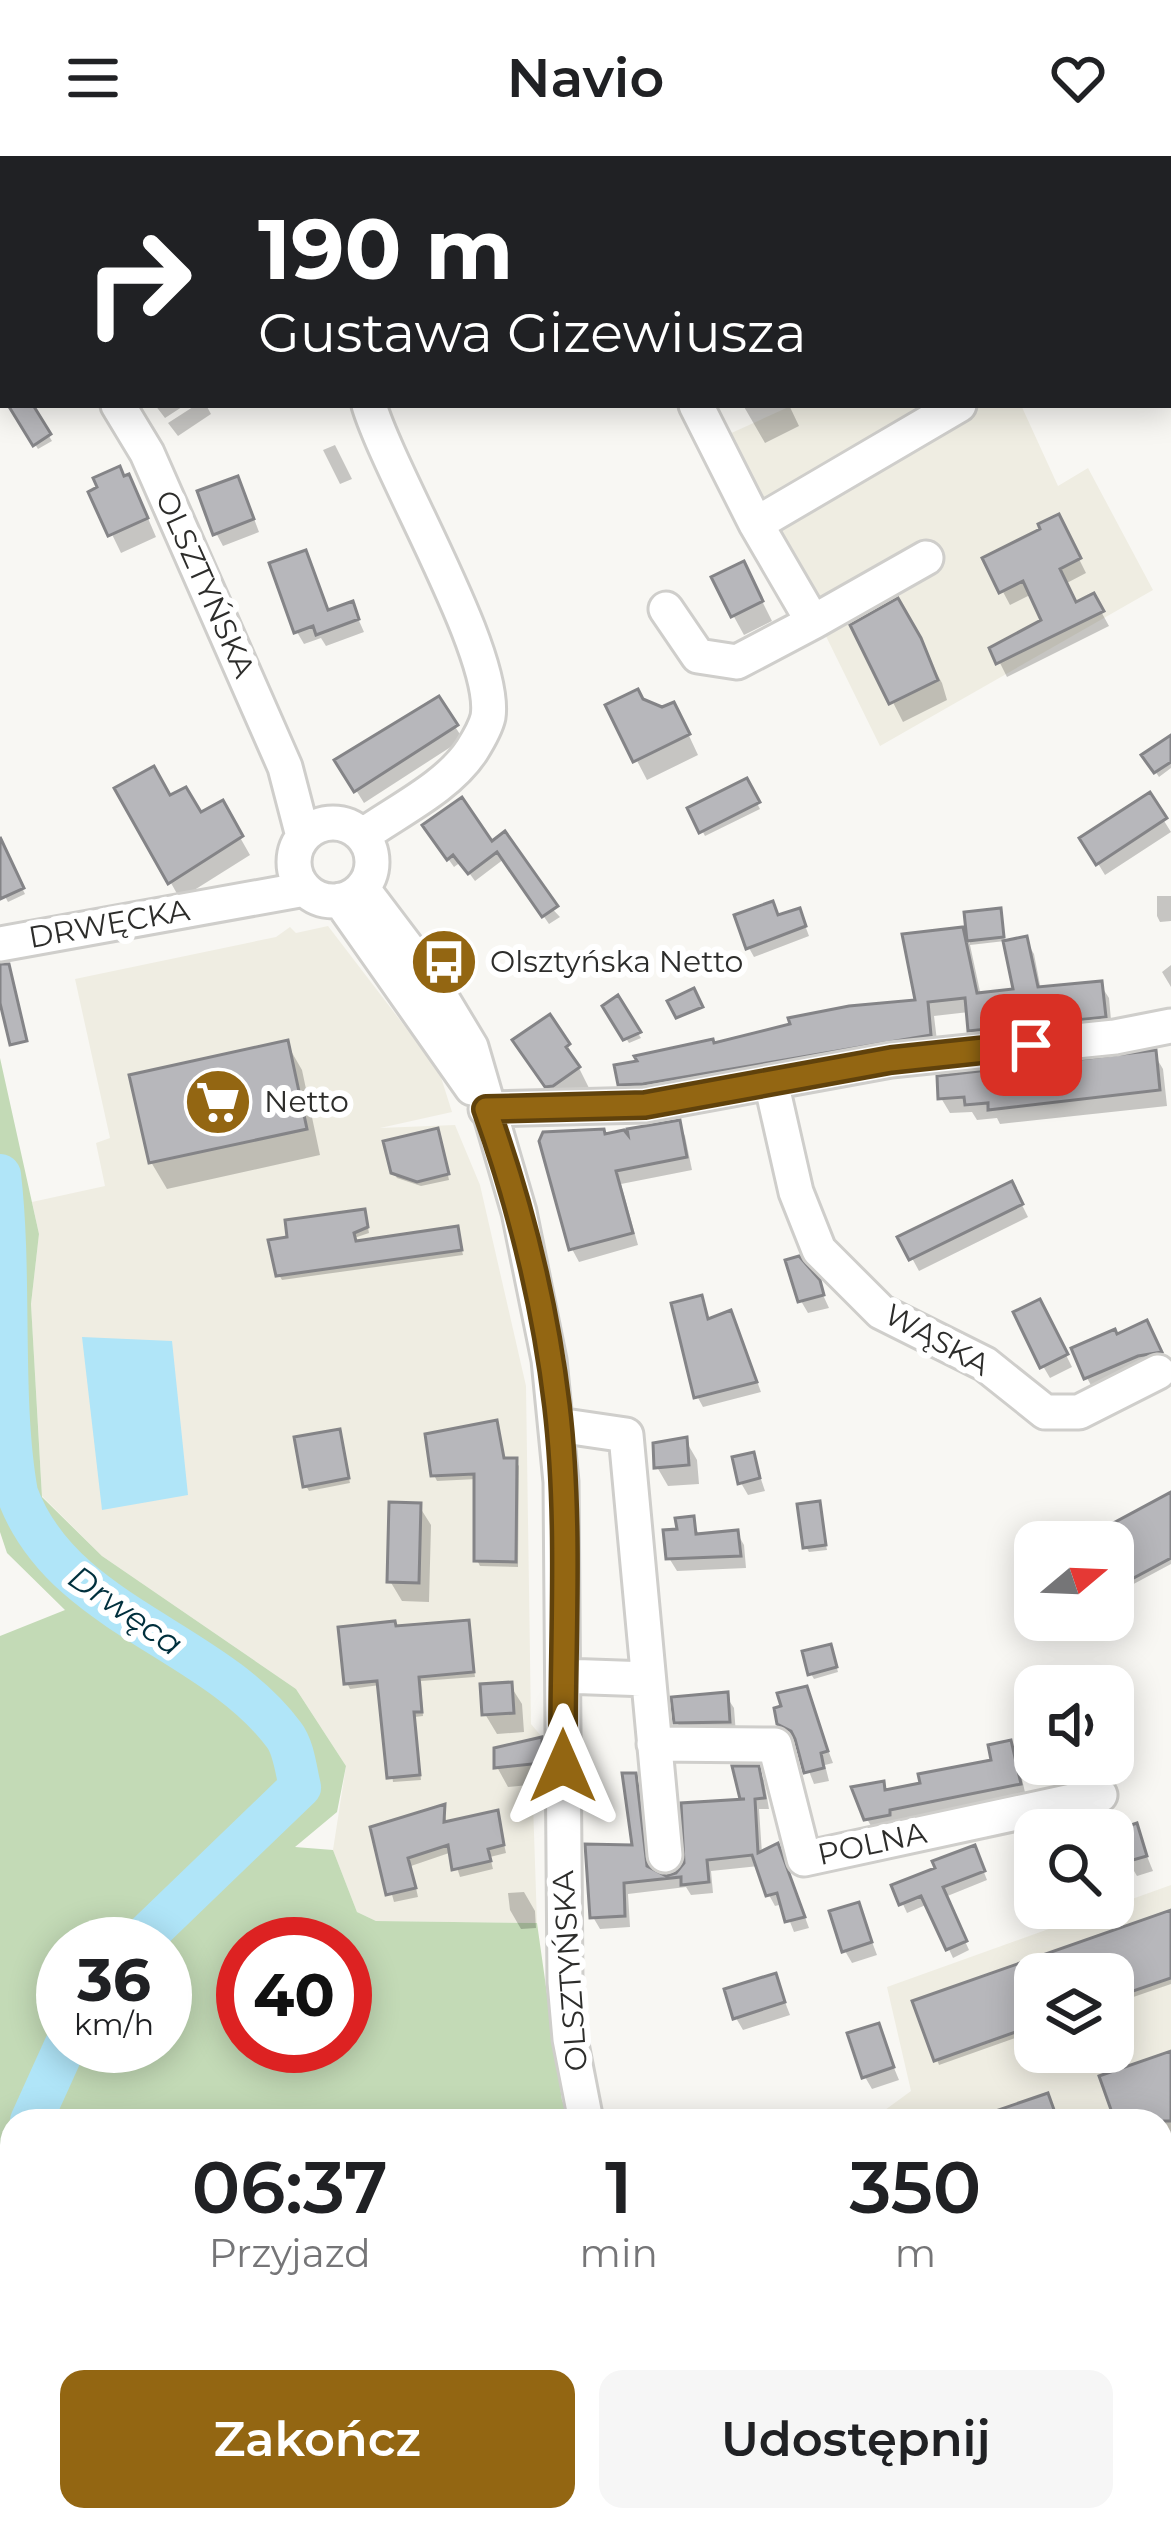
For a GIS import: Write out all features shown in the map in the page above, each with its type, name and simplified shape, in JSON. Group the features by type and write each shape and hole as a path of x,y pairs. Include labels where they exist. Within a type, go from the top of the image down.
{"street":[{"name":"OLSZTYŃSKA","path":"120,408 147,453 285,767 307,854"},
{"path":"362,836 449,774 471,752 488,717 484,680 455,598 414,515 370,408"},
{"path":"698,408 756,524 813,622"},
{"path":"756,524 954,408"},
{"path":"666,609 698,656 737,662 926,558"},
{"path":"344,824 362,836 372,867 351,894 322,900 307,854 344,824"},
{"name":"DRWĘCKA","path":"0,944 218,904 307,854"},
{"name":"OLSZTYŃSKA","path":"351,894 427,974 471,1047 530,1259 558,1425 565,1982 584,2109"},
{"path":"486,1109 645,1105 891,1060 1115,1037 1171,1026"},
{"name":"WĄSKA","path":"771,1082 796,1192 819,1250 880,1312 985,1364 1045,1412 1079,1412 1158,1372"},
{"path":"558,1425 626,1435 665,1855"},
{"path":"562,1676 648,1679"},
{"name":"POLNA","path":"654,1744 775,1745 804,1859 1100,1795"}],"shaded area":[{"path":"786,408 1022,408 1058,486 1088,468 1153,590 880,746 727,435"},
{"path":"328,926 439,1071 452,1112 380,1128 455,1125 480,1185 526,1386 531,1724 542,1737 542,1792 533,1803 537,1923 376,1921 357,1912 333,1850 346,1766 296,1689 102,1556 42,1496 31,1304 39,1234 32,1202 105,1186 96,1143 110,1138 75,979 276,937 290,927 296,933"},
{"path":"1171,1885 1171,2109 886,2109 911,2091 887,1987 1048,1929 1134,1929 1134,1898"}],"green space":[{"path":"0,1058 39,1234 31,1304 42,1497 102,1556 296,1689 346,1766 337,1812 295,1847 333,1850 357,1912 368,1917 216,1917 216,2073 372,2073 372,1919 537,1923 565,2109 0,2109 0,1636 65,1610 7,1553 0,1532"}],"water":[{"path":"82,1337 172,1341 188,1495 102,1510"}],"building":[{"path":"10,408 35,408 51,434 33,446"},
{"path":"120,466 124,476 129,474 148,518 108,536 88,492 97,487 93,478"},
{"path":"238,476 254,519 213,535 197,491"},
{"path":"1059,514 1081,558 1060,569 1076,602 1094,593 1104,611 996,664 989,648 1041,620 1023,581 999,593 982,558"},
{"path":"306,550 328,610 353,601 359,619 316,635 313,626 294,633 269,563"},
{"path":"744,561 763,601 731,617 711,577"},
{"path":"898,598 938,680 889,704 850,625"},
{"path":"638,689 643,699 662,707 674,702 690,734 633,762 605,705"},
{"path":"439,696 458,725 354,792 334,760"},
{"path":"1171,735 1171,762 1154,773 1141,755"},
{"path":"154,766 170,795 186,787 201,812 223,800 243,836 168,884 114,788"},
{"path":"747,778 760,802 699,833 687,808"},
{"path":"1150,792 1167,818 1096,865 1079,838"},
{"path":"462,797 492,841 505,831 558,906 542,917 497,852 468,874 453,855 447,860 422,825"},
{"path":"0,837 24,888 0,899"},
{"path":"773,901 778,915 800,908 806,926 746,949 734,915"},
{"path":"1001,908 1004,937 967,941 964,912"},
{"path":"963,927 977,993 1013,989 1003,941 1027,936 1038,987 1102,981 1106,1017 968,1031 965,998 928,1002 931,1035 618,1085 614,1065 637,1061 634,1056 713,1039 714,1043 790,1024 788,1018 915,1000 902,934"},
{"path":"0,964 9,964 27,1041 10,1045 0,1003"},
{"path":"694,988 703,1007 676,1018 667,1001"},
{"path":"618,995 641,1032 623,1040 602,1006"},
{"path":"550,1014 580,1067 545,1087 512,1040"},
{"name":"Netto","path":"288,1040 307,1129 149,1163 129,1075"},
{"path":"1156,1050 1160,1090 988,1110 988,1103 965,1105 964,1097 938,1099 937,1076"},
{"path":"680,1120 687,1157 616,1171 633,1233 569,1250 539,1141 543,1132 604,1129 605,1134 624,1130 628,1135 627,1129"},
{"path":"438,1128 449,1174 417,1182 391,1173 383,1141"},
{"path":"1012,1181 1023,1204 909,1260 897,1237"},
{"path":"365,1209 368,1227 354,1233 356,1241 458,1226 462,1250 276,1276 268,1240 287,1237 285,1220"},
{"path":"799,1256 820,1280 824,1295 798,1302 785,1260"},
{"path":"702,1295 708,1319 731,1310 757,1382 694,1398 671,1303"},
{"path":"1040,1299 1068,1354 1040,1368 1013,1312"},
{"path":"1147,1320 1162,1352 1138,1356 1084,1379 1071,1348"},
{"path":"497,1420 504,1458 517,1458 516,1562 474,1561 474,1474 431,1476 425,1434"},
{"path":"340,1429 349,1478 303,1487 294,1437"},
{"path":"687,1437 689,1465 654,1468 653,1443"},
{"path":"754,1452 760,1478 738,1484 732,1457"},
{"path":"1171,1492 1171,1558 1134,1578 1134,1521 1117,1521"},
{"path":"820,1501 826,1545 803,1548 797,1504"},
{"path":"389,1502 421,1503 419,1583 387,1582"},
{"path":"694,1516 696,1534 738,1530 741,1556 666,1559 663,1530 677,1529 675,1518"},
{"path":"469,1620 474,1672 419,1677 422,1712 414,1712 420,1775 387,1778 377,1681 344,1684 338,1627"},
{"path":"831,1644 837,1667 808,1675 802,1651"},
{"path":"512,1682 514,1713 482,1715 480,1684"},
{"path":"807,1686 828,1751 821,1753 824,1768 804,1773 795,1739 777,1724 774,1708 781,1706 777,1693"},
{"path":"728,1692 730,1722 674,1723 671,1697"},
{"path":"542,1737 542,1763 494,1768 494,1748"},
{"path":"1011,1740 1016,1785 890,1810 890,1815 864,1820 851,1787 884,1781 885,1790 920,1783 918,1774 991,1760 988,1745"},
{"path":"732,1766 759,1766 765,1798 755,1799 758,1853 778,1843 805,1917 785,1922 777,1893 766,1896 752,1855 707,1860 709,1882 681,1885 681,1877 624,1883 625,1916 590,1918 585,1844 632,1845 622,1773 636,1773 647,1866 666,1876 684,1863 681,1803 745,1799 740,1799"},
{"path":"445,1804 444,1822 498,1810 504,1845 488,1849 491,1861 452,1870 448,1845 408,1858 416,1888 386,1895 370,1827"},
{"path":"1134,1824 1147,1856 1134,1860"},
{"path":"975,1845 985,1871 943,1887 967,1941 946,1950 921,1896 899,1905 891,1885 935,1868 932,1861"},
{"path":"859,1902 872,1942 842,1952 829,1911"},
{"path":"1171,1910 1171,1978 1134,1991 1134,1953 1049,1953 1117,1929 1134,1929 1134,1923"},
{"path":"1014,1965 1014,2032 934,2061 912,2001"},
{"path":"776,1973 785,2002 733,2019 724,1989"},
{"path":"879,2023 894,2067 862,2078 847,2033"},
{"path":"1171,2051 1171,2109 1111,2109 1099,2076 1134,2073 1134,2064"},
{"path":"1048,2093 1054,2109 1001,2109"}],"waterway":[{"name":"Drwęca","path":"0,1175 9,1418 17,1493 38,1534 67,1569 254,1702 287,1740 300,1787 165,1917"},
{"name":"Drwęca","path":"36,2109 53,2073"}],"place":[{"name":"Olsztyńska Netto","path":"444,962"},
{"name":"Netto","path":"218,1102"}],"route":[{"path":"563,1766 562,1482 556,1404 519,1212 486,1109 645,1105 891,1060 1031,1045"}]}
